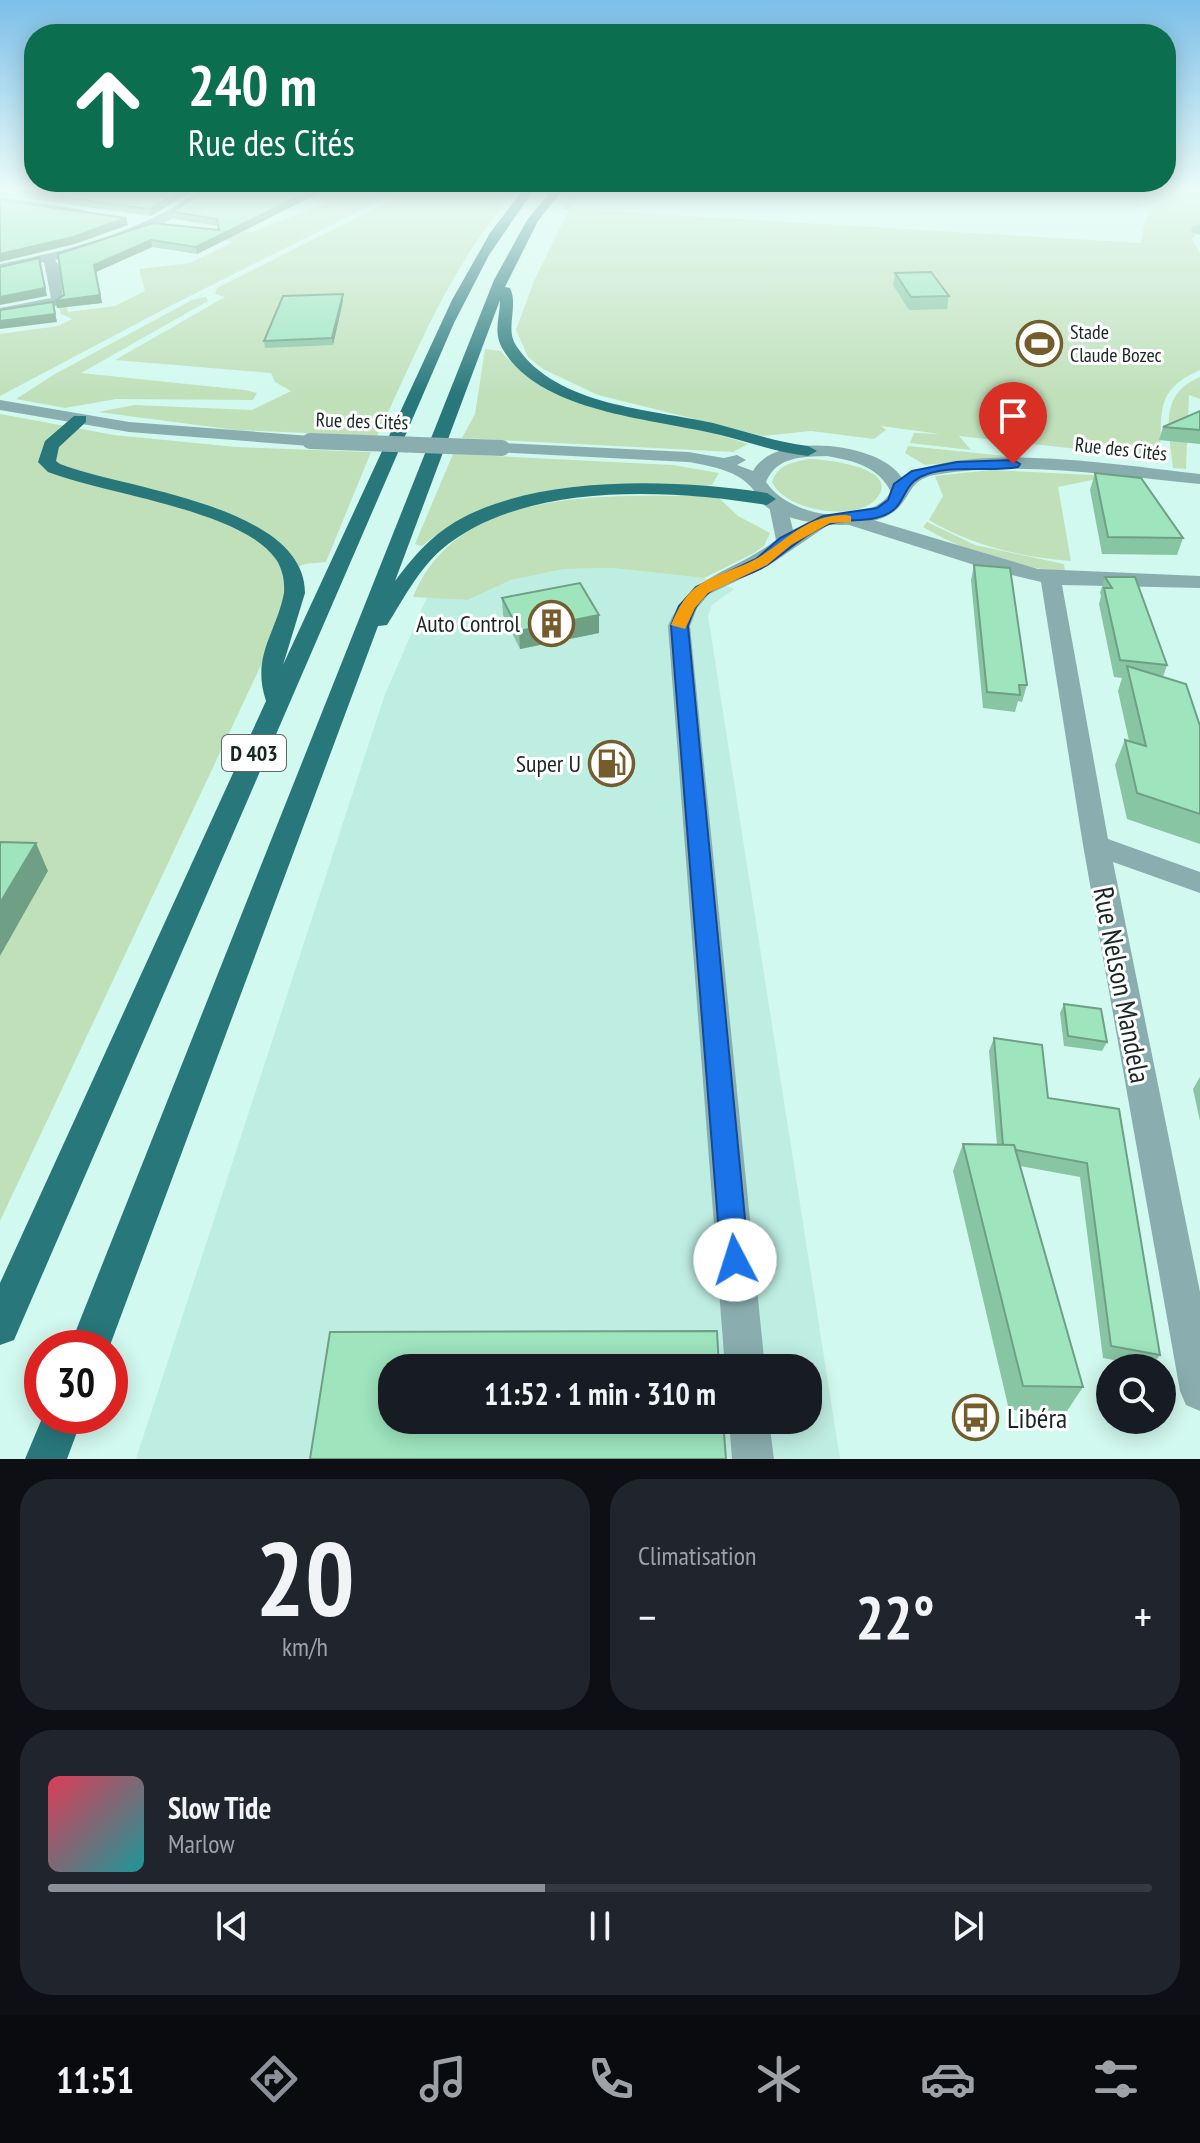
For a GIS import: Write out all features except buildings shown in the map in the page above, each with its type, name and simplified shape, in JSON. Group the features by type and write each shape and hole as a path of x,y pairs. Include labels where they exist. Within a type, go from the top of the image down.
{"main road":[{"name":"D 403","path":"0,1326 277,699 478,259"},
{"name":"D 403","path":"96,1330 501,280 512,259"},
{"path":"501,280 508,297 503,316 505,341 519,361 545,380 603,404 808,451"},
{"path":"80,419 51,445 47,462 54,468 246,527 278,547 288,560 296,584 288,623 271,667 277,699"},
{"path":"359,648 433,547 461,527 497,510 534,499 594,492 723,490 773,502"},
{"path":"46,1459 56,1434"}],"street":[{"path":"0,268 42,259"},
{"path":"0,312 45,306 58,300 54,267 48,259"},
{"name":"Rue des Cités","path":"0,405 181,433 310,441 688,457 724,463 772,460 808,451 841,453 869,460 890,472 899,487 925,471 992,464 1072,466 1200,479"},
{"path":"757,482 760,470 772,460"},
{"name":"Rue des Cités","path":"724,463 757,482 773,502 786,542"},
{"path":"773,502 828,519 850,519 873,515 890,506 898,497 899,487"},
{"path":"890,506 919,537"},
{"path":"744,1354 679,626 687,606 702,590 761,562 786,542 828,519"},
{"path":"850,519 919,537 991,564 1050,577 1200,582"},
{"name":"Rue Nelson Mandela","path":"1050,577 1096,845 1200,1391"},
{"path":"1096,845 1200,883"},
{"path":"750,1434 753,1459"}],"shaded area":[{"path":"612,568 704,578 734,589 712,605 708,616 840,1459 136,1459 384,697 427,597 468,600 511,580 564,569"}],"green space":[{"path":"198,259 263,259 0,396 0,334 58,326 72,319 61,314 59,307 67,306 68,312 115,306 145,291 139,269 190,263"},
{"path":"275,259 465,259 437,308 377,436 235,430 98,412 134,405 252,410 291,391 275,382 271,373 115,360 225,297 215,294 217,288"},
{"path":"545,259 1200,259 1200,370 1174,386 1167,395 1162,415 1160,458 959,436 971,450 910,443 914,433 940,434 881,426 886,430 874,439 811,431 763,436 598,395 543,369 528,357 516,330"},
{"path":"206,297 208,301 81,373 245,390 257,393 253,400 116,399 65,408 16,399 55,374 192,300"},
{"path":"485,349 501,351 521,371 580,399 748,444 733,452 462,438 475,414"},
{"path":"1200,377 1200,399 1189,395 1186,469 1173,468 1169,427 1172,404 1187,384"},
{"path":"0,414 114,435 236,447 371,452 326,562 305,564 282,574 287,597 278,629 0,1221"},
{"path":"908,446 1046,460 974,460 925,465 905,453"},
{"path":"453,454 673,465 719,473 712,485 598,488 523,498 488,508 454,524 422,546 415,544"},
{"path":"809,459 843,463 870,472 879,479 882,487 877,498 867,506 838,512 806,506 779,492 772,482 774,476 786,465"},
{"path":"991,470 1111,476 1058,487 1071,561 998,549 962,537 929,520 943,496 935,476"},
{"path":"718,497 738,516 770,533 764,546 754,553 704,578 612,568 564,569 511,580 468,600 413,597 435,560 464,534 501,515 541,504 585,498"},
{"path":"927,522 975,545 1064,564 1065,572 1010,562 973,551 923,527"}],"slow traffic":[{"path":"680,625 687,606 702,590 761,562 786,542 828,519 846,519"}],"place":[{"name":"Stade Claude Bozec","path":"1039,344"},
{"name":"Auto Control","path":"551,624"},
{"name":"Super U","path":"612,764"},
{"name":"Libéra","path":"976,1418"}],"route":[{"path":"735,1260 699,818 679,626 687,606 702,590 761,562 786,542 828,519 850,519 882,511 895,502 899,487 916,473 957,466 1013,464"}]}
